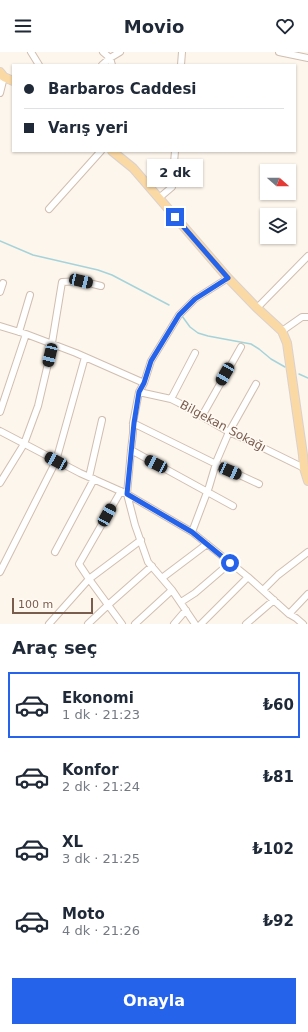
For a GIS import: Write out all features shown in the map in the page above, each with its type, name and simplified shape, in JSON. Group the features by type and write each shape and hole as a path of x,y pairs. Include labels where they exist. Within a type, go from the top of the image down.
{"main road":[{"path":"2,75 12,80"},
{"path":"113,152 133,168 228,278 282,331 287,343 306,455 304,468 308,481"}],"street":[{"path":"31,52 38,64"},
{"path":"103,52 110,58 112,64"},
{"path":"103,64 120,52"},
{"path":"181,64 182,52"},
{"path":"280,52 308,58"},
{"path":"0,93 2,75"},
{"path":"49,209 100,152"},
{"path":"159,198 172,187 175,152"},
{"path":"257,308 308,256"},
{"path":"195,624 172,590 148,562 135,525 127,494 131,450 139,392 144,383 151,361 179,315 195,299 228,278"},
{"path":"0,483 24,444 38,406 62,282 81,281 101,286"},
{"path":"0,292 3,283"},
{"path":"19,332 30,295"},
{"path":"282,331 302,317 308,317"},
{"path":"0,326 26,334 85,357 144,383"},
{"path":"0,412 26,334"},
{"path":"202,416 241,347"},
{"path":"171,400 195,353"},
{"path":"0,572 56,461 85,357"},
{"path":"192,532 216,464 230,432 256,384"},
{"name":"Bilgekan Sokağı","path":"139,392 179,403 230,432 304,468"},
{"path":"55,552 92,478 102,420"},
{"path":"134,423 259,484"},
{"path":"0,440 2,432 56,461 127,494 192,532 263,590 288,614 301,623"},
{"path":"131,450 233,506"},
{"path":"121,491 79,564 122,624"},
{"path":"49,624 89,579 140,540"},
{"path":"162,578 208,544"},
{"path":"263,590 278,575 308,552"},
{"path":"180,602 195,593 230,563"},
{"path":"88,624 152,566"},
{"path":"201,624 248,578"},
{"path":"135,624 172,590"},
{"path":"288,614 308,594"},
{"path":"246,624 274,600"},
{"path":"174,624 186,610"}],"waterway":[{"path":"0,241 33,255 98,270 112,275 169,305"},
{"path":"182,316 190,327 198,333 251,344 271,359 285,367"},
{"path":"299,374 308,378"}],"route":[{"path":"175,217 228,278 195,299 179,315 151,361 144,383 139,392 134,423 127,494 192,532 230,563"}]}
